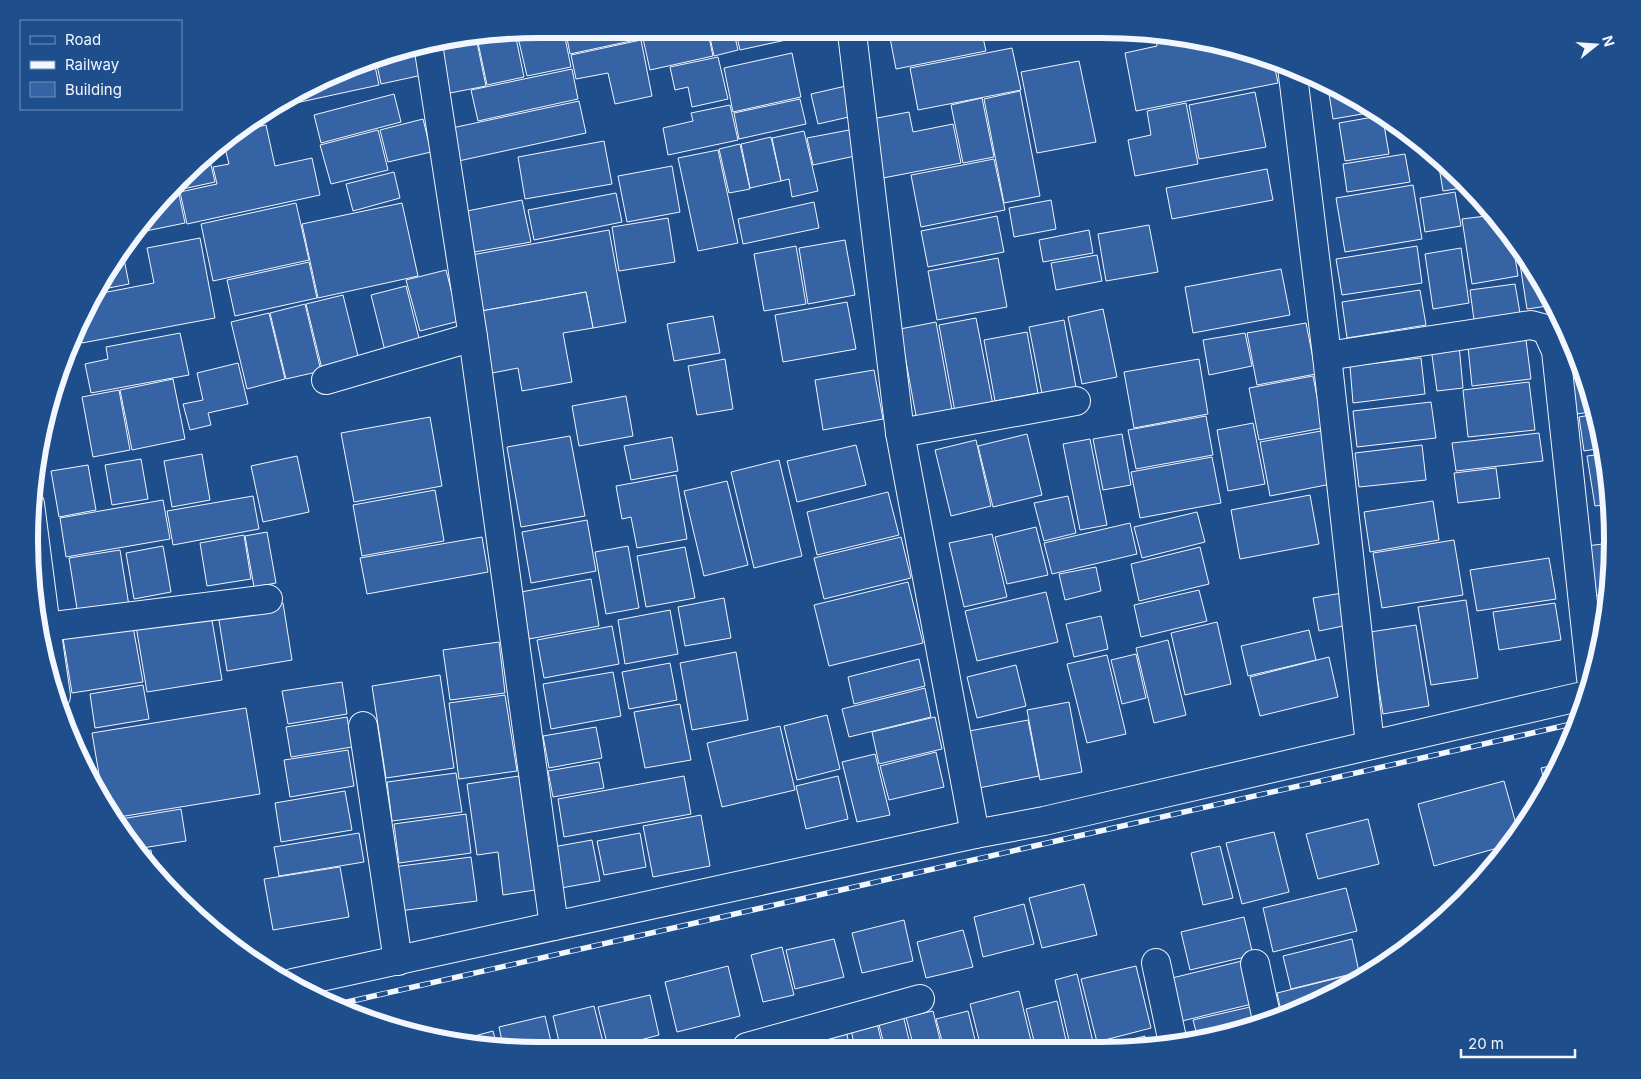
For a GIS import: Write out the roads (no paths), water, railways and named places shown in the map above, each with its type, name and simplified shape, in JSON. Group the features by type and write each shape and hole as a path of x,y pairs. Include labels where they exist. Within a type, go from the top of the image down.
{"street":[{"path":"853,38 900,433 975,834"},
{"path":"429,50 474,337 554,926"},
{"path":"1293,76 1327,356 1370,745"},
{"path":"1327,356 1532,325 1546,329 1556,351 1589,658"},
{"path":"326,380 474,337"},
{"path":"900,433 1076,402"},
{"path":"39,576 48,641"},
{"path":"46,627 268,599"},
{"path":"302,982 975,834 1044,821 1578,697"},
{"path":"363,726 398,961"},
{"path":"1156,963 1172,1036"},
{"path":"1255,964 1266,1014"},
{"path":"765,1042 920,999"}],"railway":[{"path":"346,1002 1568,725"}]}
